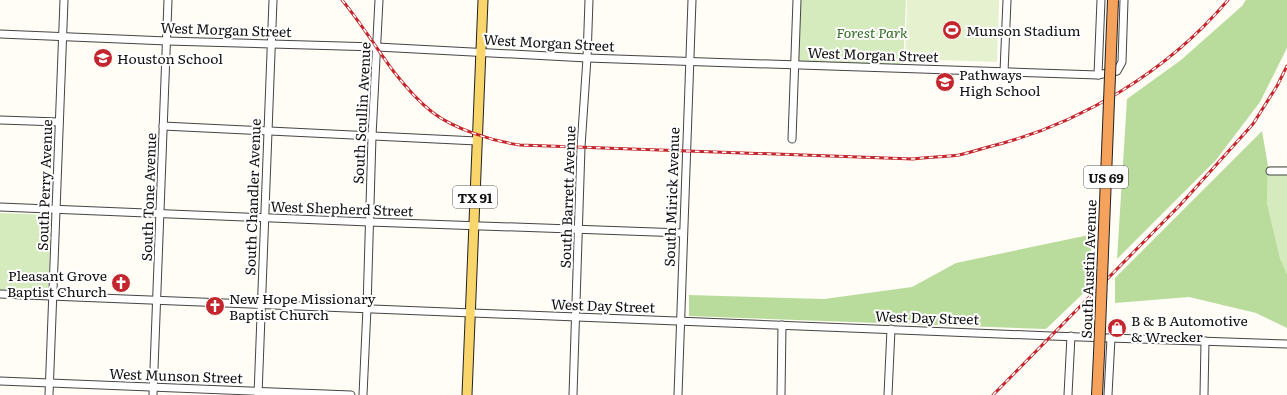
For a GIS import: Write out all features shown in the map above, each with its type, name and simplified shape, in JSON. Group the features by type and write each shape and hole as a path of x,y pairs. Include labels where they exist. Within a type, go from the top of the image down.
{"highway":[{"name":"South Austin Avenue","path":"1097,395 1113,0"}],"main road":[{"name":"TX 91","path":"467,395 483,0"}],"street":[{"name":"South Perry Avenue","path":"49,395 64,0"},
{"name":"South Tone Avenue","path":"153,395 168,0"},
{"name":"South Chandler Avenue","path":"258,393 273,0"},
{"name":"South Scullin Avenue","path":"363,395 372,136 378,47 379,0"},
{"name":"South Barrett Avenue","path":"573,395 581,146 589,0"},
{"name":"South Mirick Avenue","path":"678,395 692,0"},
{"path":"792,138 797,0"},
{"path":"1004,72 1007,0"},
{"path":"1098,75 1101,0"},
{"name":"West Morgan Street","path":"0,34 167,41 378,47 587,58 690,60 1098,75 1117,71 1122,62 1124,0"},
{"path":"0,120 59,122"},
{"path":"163,126 477,140"},
{"path":"1270,171 1287,171"},
{"name":"West Shepherd Street","path":"0,207 683,233"},
{"name":"West Day Street","path":"0,294 1287,344"},
{"path":"781,395 782,325"},
{"path":"888,395 891,329"},
{"path":"1068,395 1071,336"},
{"path":"1108,395 1111,338"},
{"path":"1204,395 1205,342"},
{"name":"West Munson Street","path":"0,381 258,393 352,395"}],"green space":[{"name":"Forest Park","path":"800,0 906,0 903,65 798,62"},
{"name":"Munson Stadium","path":"907,0 999,0 997,62 905,59"},
{"path":"1246,0 1287,0 1287,48 1260,102 1216,160 1117,259 1127,99 1181,60 1242,6"},
{"path":"1262,131 1268,166 1267,203 1280,258 1287,274 1287,328 1256,313 1189,297 1115,303 1115,278"},
{"path":"1268,166 1287,166 1287,274 1280,258 1267,203"},
{"path":"0,213 51,215 48,292 0,290"},
{"path":"1089,235 1095,282 1046,329 689,316 689,295 824,299 912,287 956,263"}],"railway":[{"path":"342,0 394,72 422,103 432,112 451,124 498,141 520,145 913,159 959,155 1022,137 1055,125 1088,110 1119,92 1178,50 1204,26 1228,0"},
{"path":"993,395 1181,204 1253,124 1277,86 1287,66"}],"place":[{"name":"Munson Stadium","path":"952,30"},
{"name":"Houston School","path":"103,58"},
{"name":"Pathways High School","path":"945,82"},
{"name":"Pleasant Grove Baptist Church","path":"121,283"},
{"name":"New Hope Missionary Baptist Church","path":"215,306"},
{"name":"B & B Automotive & Wrecker","path":"1117,328"}]}
